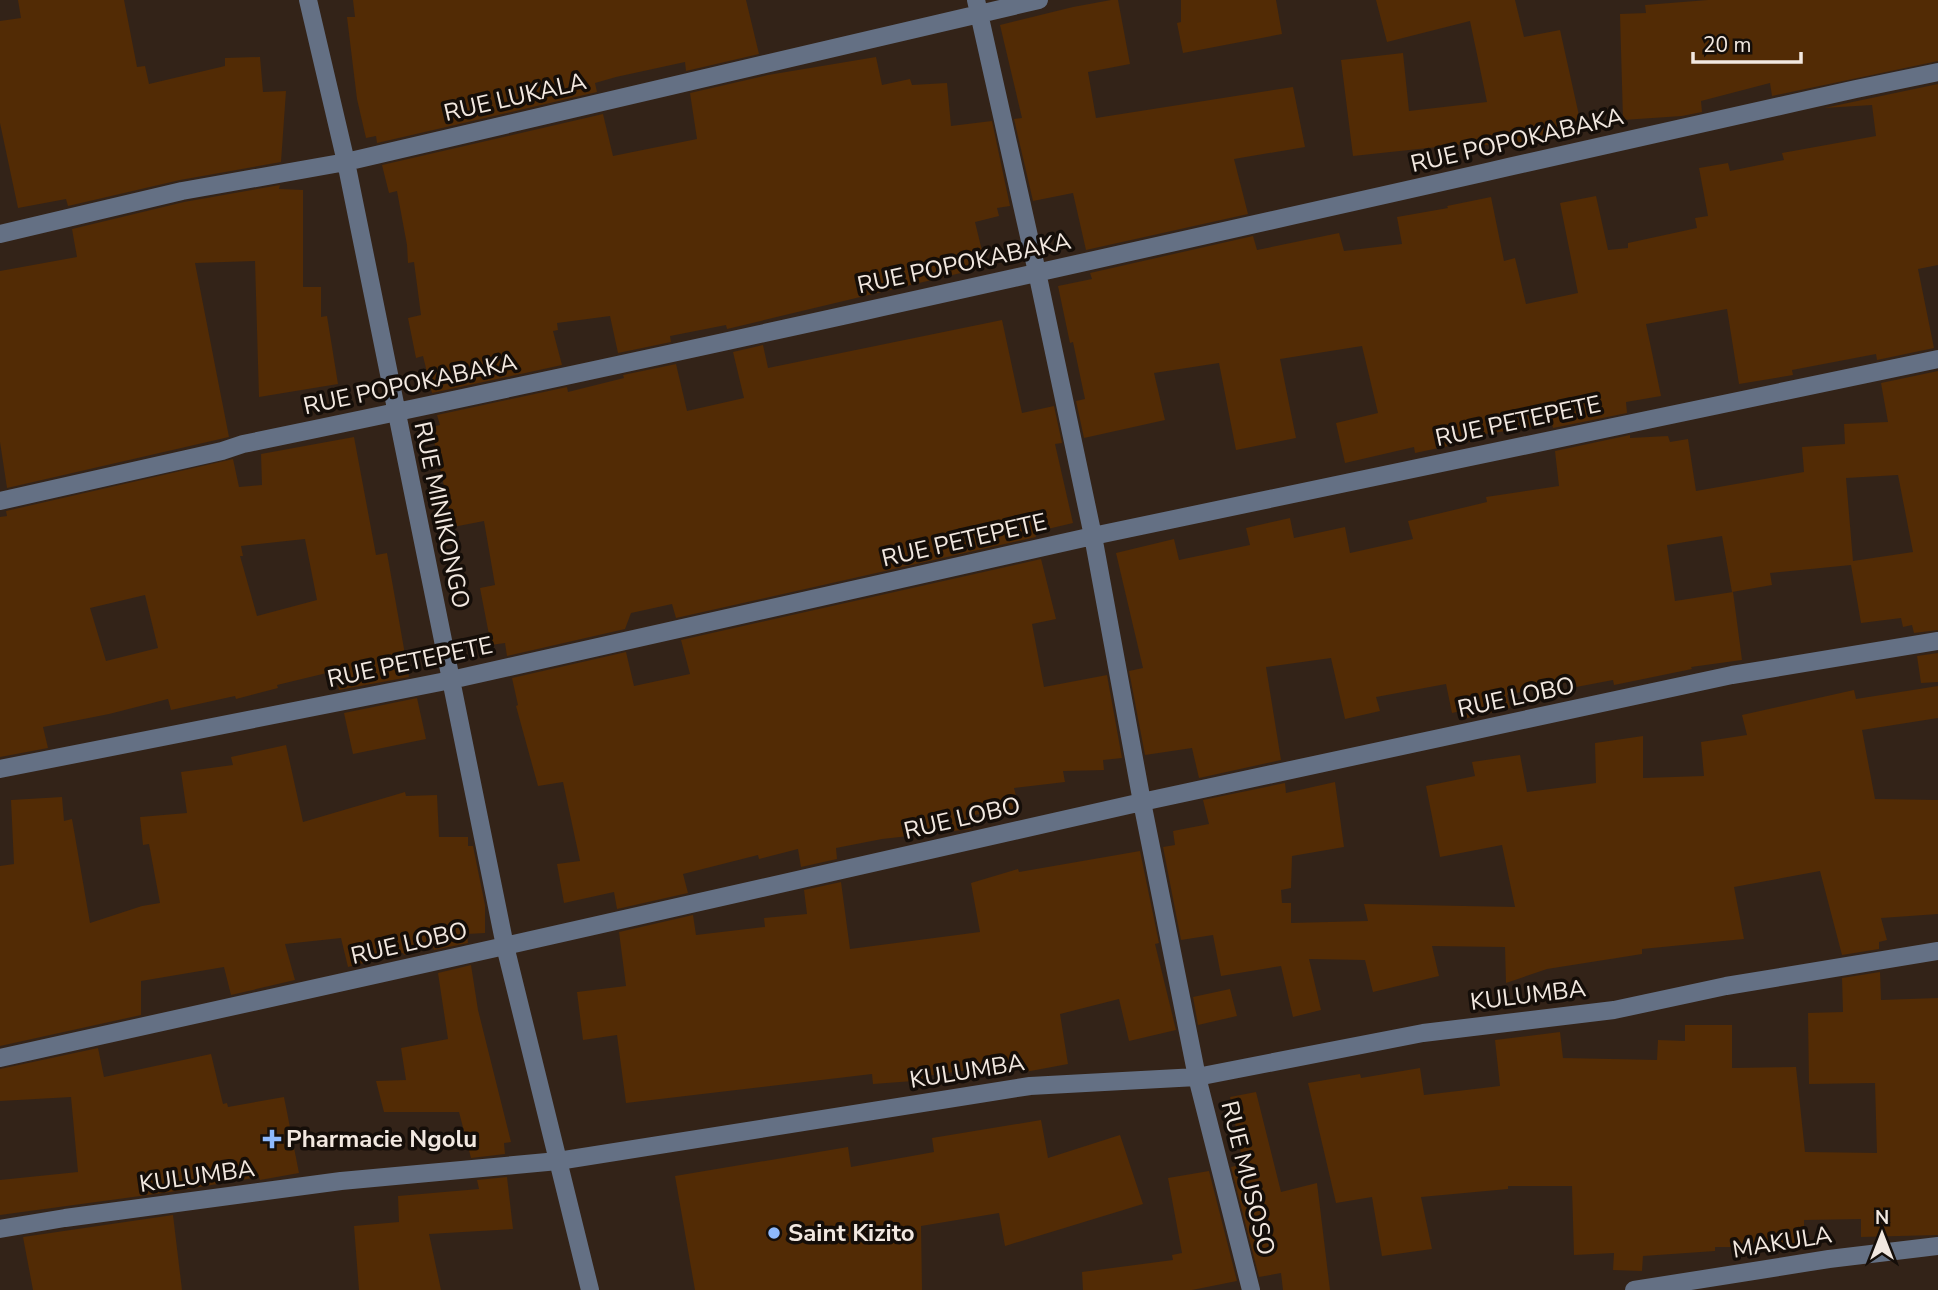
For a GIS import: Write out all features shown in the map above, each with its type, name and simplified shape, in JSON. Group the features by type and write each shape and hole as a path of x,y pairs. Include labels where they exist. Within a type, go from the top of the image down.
{"street":[{"name":"RUE MINIKONGO","path":"308,0 346,162 505,946 590,1290"},
{"name":"RUE LUKALA","path":"0,234 182,191 346,162 977,7 1039,0"},
{"name":"RUE MUSOSO","path":"977,7 1093,536 1197,1077 1251,1290"},
{"name":"RUE POPOKABAKA","path":"0,501 243,444 1037,272 1938,72"},
{"name":"RUE PETEPETE","path":"0,769 452,680 1093,536 1938,359"},
{"name":"RUE LOBO","path":"0,1058 1142,802 1732,675 1938,641"},
{"name":"KULUMBA","path":"0,1229 341,1181 558,1161 1030,1086 1197,1077 1423,1033 1614,1010 1726,986 1938,951"},
{"name":"MAKULA","path":"1634,1290 1829,1259 1938,1246"}],"building":[{"path":"18,0 124,0 137,67 145,66 149,84 225,66 225,58 260,57 263,92 286,91 281,162 180,180 68,206 66,199 18,208 0,123 0,21 21,18"},
{"path":"353,0 746,0 759,54 686,71 685,62 616,77 595,83 597,92 377,143 376,136 366,138 357,99 347,17 355,17"},
{"path":"1118,0 1130,64 1088,72 1096,118 1293,87 1305,147 1234,159 1248,214 1086,250 1073,193 1033,201 1014,119 1022,118 1000,25"},
{"path":"1181,0 1276,0 1282,34 1183,53 1177,23 1181,22"},
{"path":"1376,0 1515,0 1524,37 1560,30 1582,129 1519,143 1519,146 1484,145 1484,142 1353,156 1341,60 1403,53 1409,111 1487,102 1470,21 1387,42"},
{"path":"1708,0 1938,0 1938,61 1772,96 1770,83 1701,101 1702,112 1623,120 1620,14 1646,13 1645,5"},
{"path":"876,57 882,85 910,79 912,85 947,83 951,126 992,121 1010,206 997,208 999,216 975,222 986,267 727,329 726,325 670,336 671,342 618,353 610,316 557,323 558,330 553,331 562,365 432,393 423,356 416,358 408,318 421,315 414,262 408,263 397,191 389,193 382,165 603,114 613,156 697,139 690,93 768,75"},
{"path":"1938,84 1938,265 1918,269 1934,348 1877,360 1876,354 1792,370 1793,375 1739,384 1727,309 1646,324 1661,396 1626,402 1627,413 1553,428 1552,424 1485,434 1486,438 1415,453 1414,447 1345,463 1336,423 1378,413 1362,346 1280,359 1296,438 1236,450 1219,363 1154,373 1165,420 1084,438 1076,401 1085,399 1058,286 1092,279 1090,273 1253,236 1257,250 1339,233 1344,251 1402,244 1397,217 1491,197 1504,261 1515,258 1526,304 1578,293 1560,203 1596,196 1608,250 1628,248 1628,243 1697,228 1695,218 1708,216 1699,168 1728,163 1730,171 1784,160 1782,153 1876,136 1872,105 1824,108"},
{"path":"280,185 279,189 303,190 303,287 321,287 321,317 327,316 338,384 259,397 255,261 195,263 229,437 7,488 0,442 0,271 77,257 72,229 184,202"},
{"path":"1002,320 1022,413 1054,406 1062,443 1055,444 1073,523 1035,532 1036,537 676,618 672,604 631,613 625,629 507,656 505,643 491,645 480,588 495,585 484,521 453,527 431,427 440,425 437,415 567,387 568,392 624,378 623,375 676,364 687,411 744,398 733,352 763,345 768,368"},
{"path":"1938,371 1938,630 1914,633 1912,625 1903,627 1901,618 1861,623 1851,565 1770,573 1772,585 1732,592 1722,536 1667,545 1675,601 1733,592 1742,660 1691,667 1692,669 1614,685 1613,680 1571,688 1570,682 1507,695 1510,708 1463,719 1461,711 1452,713 1446,684 1376,697 1380,711 1345,719 1331,658 1266,667 1281,760 1199,778 1192,748 1145,755 1129,671 1143,668 1116,553 1174,539 1179,560 1250,545 1246,528 1290,518 1294,538 1345,527 1350,553 1413,539 1408,521 1487,502 1486,497 1559,486 1555,451 1630,435 1630,438 1668,436 1670,442 1688,439 1696,491 1804,472 1802,447 1845,444 1844,424 1888,422 1881,383","holes":["1898,475 1913,552 1853,561 1846,478"]},
{"path":"354,437 376,555 387,553 409,677 339,690 335,671 277,685 278,688 236,699 235,696 171,710 168,699 43,727 48,748 0,757 0,517 7,516 6,511 233,459 239,487 262,485 261,454","holes":["305,539 317,600 257,616 240,556 243,556 241,546","145,595 158,648 106,661 90,608"]},
{"path":"1041,559 1056,619 1032,624 1044,687 1107,675 1122,758 1103,760 1104,770 1063,771 1065,782 1014,788 1019,808 968,816 971,829 882,839 836,848 837,859 801,867 798,849 759,859 758,855 683,874 688,893 617,909 614,892 564,903 557,864 580,861 563,782 538,786 516,706 518,705 512,678 626,652 634,686 690,674 681,640"},
{"path":"1938,653 1938,682 1921,683 1917,656"},
{"path":"1938,686 1938,718 1862,730 1875,799 1938,800 1938,914 1881,918 1887,940 1879,942 1879,949 1842,955 1820,871 1734,887 1744,939 1642,949 1642,954 1547,969 1506,983 1505,947 1432,946 1439,976 1373,992 1365,960 1309,959 1321,1010 1293,1017 1281,966 1221,976 1213,935 1181,940 1163,847 1175,845 1173,831 1209,824 1203,800 1285,783 1286,793 1335,782 1344,847 1292,856 1291,888 1281,890 1282,903 1291,903 1291,923 1368,921 1364,904 1515,907 1502,845 1440,857 1426,786 1475,776 1472,762 1520,755 1527,792 1596,783 1595,743 1643,736 1643,778 1704,776 1701,742 1747,735 1742,715 1854,690 1856,699"},
{"path":"417,698 426,739 353,754 344,713"},
{"path":"286,745 303,822 405,792 406,796 437,795 439,837 468,837 468,846 473,846 485,905 485,933 467,934 468,943 434,950 433,947 404,955 403,953 348,967 341,938 285,944 295,980 231,995 224,967 141,981 141,1015 0,1046 0,866 14,864 11,800 62,797 64,821 72,819 90,923 160,903 149,844 143,845 140,817 187,813 181,772 233,765 231,757"},
{"path":"1140,851 1159,943 1155,944 1176,1030 1129,1041 1119,999 1060,1014 1068,1064 1025,1072 1023,1062 927,1076 927,1080 873,1084 872,1074 626,1103 617,1035 583,1040 577,992 626,986 619,932 693,915 696,935 765,927 764,918 807,914 804,890 841,882 850,949 980,932 971,883 1018,869 1019,872"},
{"path":"471,965 478,1010 511,1142 504,1143 505,1154 471,1158 459,1112 384,1112 376,1081 406,1080 401,1048 448,1039 438,973"},
{"path":"1880,972 1881,1000 1938,998 1938,1235 1861,1237 1861,1219 1804,1220 1804,1247 1715,1247 1715,1251 1643,1256 1642,1271 1613,1270 1614,1253 1574,1255 1572,1186 1508,1186 1508,1189 1421,1197 1432,1249 1382,1256 1372,1197 1336,1203 1308,1083 1420,1068 1424,1095 1500,1086 1495,1040 1560,1032 1563,1058 1657,1060 1658,1040 1685,1041 1685,1025 1732,1025 1732,1068 1796,1067 1805,1152 1877,1153 1875,1083 1809,1084 1808,1013 1843,1012 1842,978"},
{"path":"1230,989 1237,1016 1198,1025 1193,997"},
{"path":"98,1048 104,1077 211,1054 223,1104 227,1103 228,1107 284,1097 299,1173 0,1215 0,1180 78,1172 71,1097 0,1101 0,1069"},
{"path":"1256,1092 1281,1192 1317,1183 1330,1290 1283,1290 1281,1273 1259,1277 1231,1167 1240,1165 1241,1154 1230,1097"},
{"path":"1041,1120 1048,1158 1120,1135 1143,1204 1005,1246 999,1213 921,1226 922,1290 695,1290 675,1176 848,1147 851,1167 934,1152 932,1138"},
{"path":"1209,1171 1237,1281 1192,1290 1083,1290 1082,1272 1173,1260 1172,1255 1182,1253 1168,1178"},
{"path":"507,1177 513,1229 429,1234 441,1290 359,1290 354,1226 399,1222 398,1196 479,1189 477,1180"},
{"path":"173,1215 182,1290 33,1290 23,1237"}],"place":[{"name":"Pharmacie Ngolu","path":"272,1139"},
{"name":"Saint Kizito","path":"774,1233"}]}
